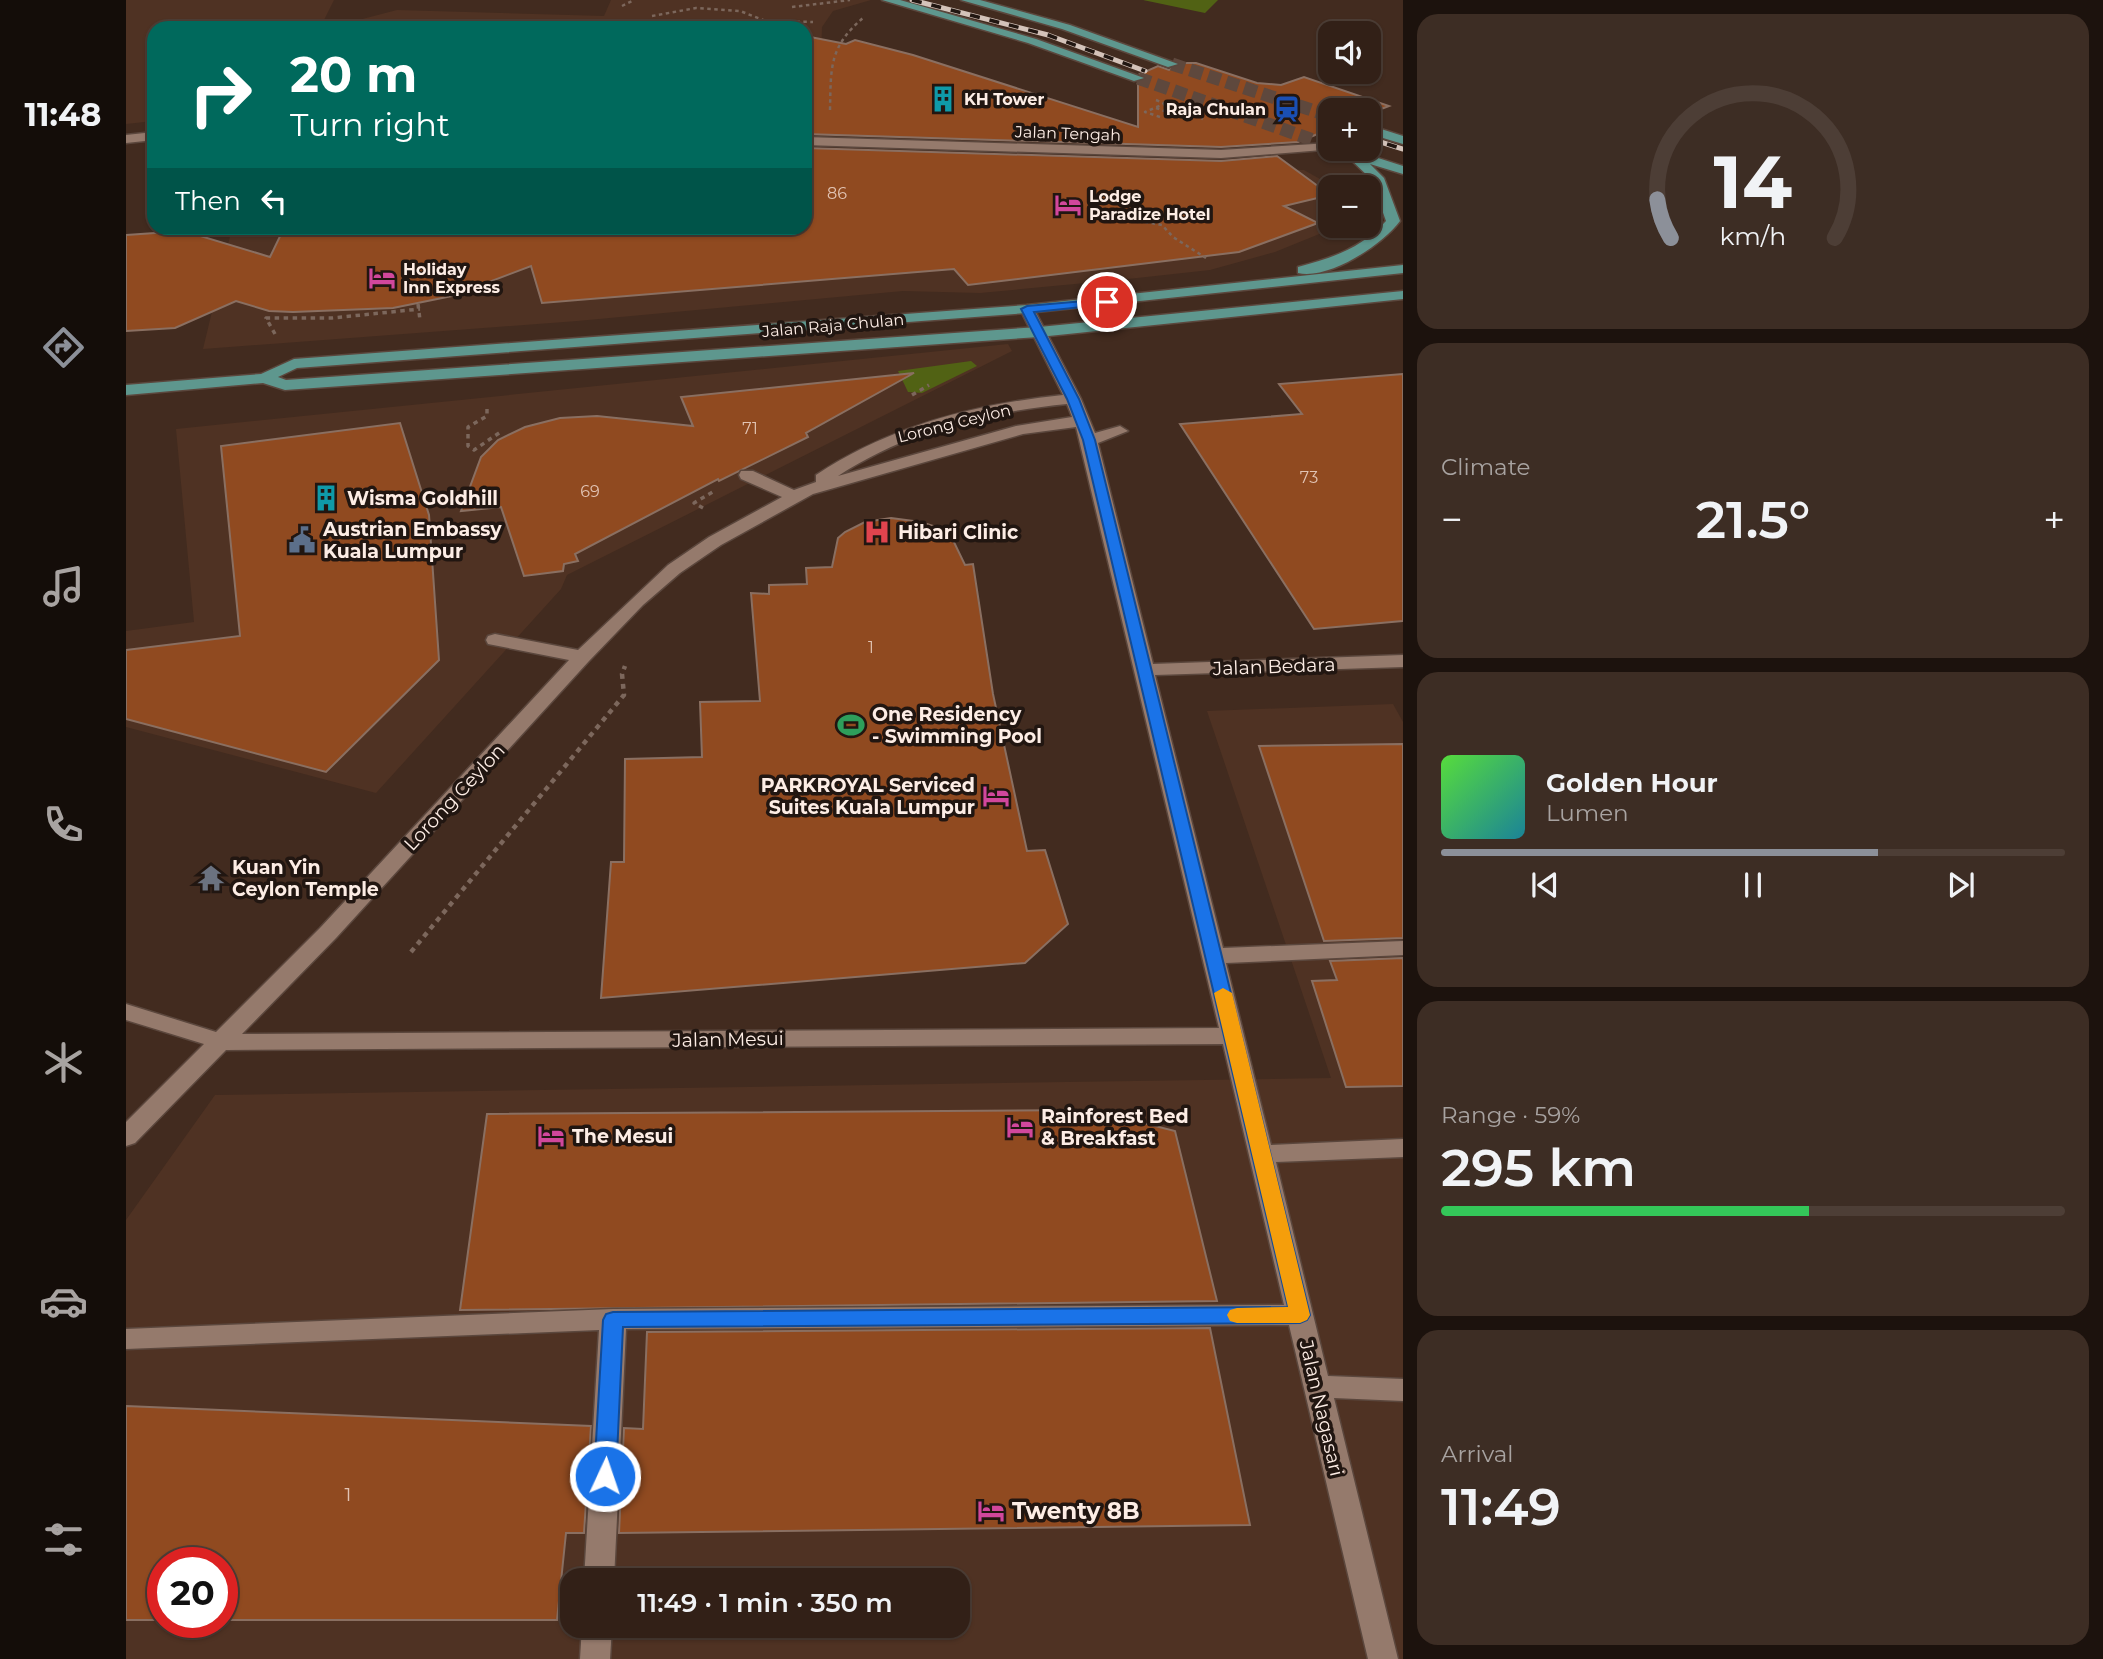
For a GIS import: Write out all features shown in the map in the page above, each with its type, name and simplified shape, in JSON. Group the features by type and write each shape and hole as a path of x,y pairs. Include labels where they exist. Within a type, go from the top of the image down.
{"main road":[{"path":"888,0 1032,41 1138,78"},
{"path":"967,0 1066,27 1172,64"},
{"path":"1381,133 1403,140"},
{"path":"1188,293 1328,264 1356,254 1377,242 1393,221 1377,178 1360,161"},
{"path":"1375,161 1403,170"},
{"name":"Jalan Raja Chulan","path":"126,390 264,378 294,364 1027,309 1403,269"},
{"name":"Jalan Raja Chulan","path":"264,378 285,385 1039,332 1403,295"}],"street":[{"path":"126,139 147,137"},
{"name":"Jalan Tengah","path":"812,141 1221,154 1318,148"},
{"name":"Jalan Nagasari","path":"1027,309 1081,420 1145,670 1383,1659"},
{"name":"Lorong Ceylon","path":"126,1137 372,886 582,657 637,601 674,569 715,541 800,493 875,445 910,432 1043,401 1081,420"},
{"path":"1081,420 1120,431"},
{"name":"Lorong Ceylon","path":"800,493 1009,432 1081,420"},
{"path":"747,475 800,493"},
{"path":"495,640 582,657"},
{"name":"Jalan Bedara","path":"1145,670 1401,667"},
{"path":"1214,956 1403,948"},
{"name":"Jalan Mesui","path":"126,1012 222,1042 1233,1036"},
{"path":"1262,1154 1403,1148"},
{"path":"126,1339 613,1320 1300,1315"},
{"path":"600,1568 613,1320"},
{"path":"1317,1386 1403,1390"},
{"path":"595,1659 596,1638"}],"path":[{"path":"622,6 634,0"},
{"path":"792,7 850,0"},
{"path":"652,16 696,8 740,11 766,21"},
{"path":"830,116 833,47 842,33 870,12"},
{"path":"1158,117 1145,112 1165,104"},
{"path":"1155,108 1164,111"},
{"path":"1124,218 1162,225 1173,237 1212,261"},
{"path":"275,334 266,318 332,318 419,307 421,320"},
{"path":"487,409 487,416 468,427 468,446 474,450 502,431"},
{"path":"704,509 694,503 720,488 714,486"},
{"path":"411,952 624,695 622,674 628,656"}],"shaded area":[{"path":"126,0 334,0 324,21 147,21 147,122 126,124"},
{"path":"611,0 871,0 833,11 822,27 819,117 812,117 812,21 355,21 397,10 604,16"},
{"path":"1111,164 1304,170 1318,178 1318,235 1275,252 1210,270 980,293 903,291 577,321 203,349 230,235 812,235 812,227"},
{"path":"1008,344 1012,351 567,575 561,589 376,793 126,727 126,631 194,622 176,429"},
{"path":"1393,704 1403,722 1403,1659 126,1659 126,1220 215,1095 1331,1078 1207,711"}],"green space":[{"path":"1143,0 1218,0 1205,13"},
{"path":"971,361 977,366 922,393 908,392 898,371"}],"building":[{"path":"812,37 846,44 855,40 913,55 1138,127 1138,83 1146,79 1140,74 1158,66 1169,70 1180,63 1196,63 1257,83 1281,85 1304,77 1318,84 1366,98 1318,98 1318,134 1298,142 1221,147 812,134"},
{"path":"812,148 1221,161 1277,156 1318,186 1318,198 1284,206 1318,223 1239,252 968,285 954,269 542,303 531,266 452,296 393,308 269,311 236,301 175,328 126,331 126,235 197,235 270,257 281,235 812,235"},
{"path":"914,373 806,433 808,437 719,481 718,479 575,554 578,561 564,564 563,571 524,576 501,507 461,511 481,457 498,440 525,427 560,418 597,416 693,426 681,397"},
{"path":"1403,374 1403,621 1314,629 1180,424 1302,414 1279,384"},
{"path":"400,423 429,515 439,660 326,772 126,719 126,650 240,636 221,446"},
{"path":"891,518 921,522 939,528 951,536 965,565 973,564 993,694 1027,851 1045,850 1068,924 1025,963 601,998 611,862 624,862 625,759 702,757 700,702 760,701 751,593 769,594 769,585 807,584 806,568 832,567 838,538 845,532 865,522"},
{"path":"1403,744 1403,938 1324,941 1259,746"},
{"path":"1403,958 1403,1086 1346,1087 1312,981 1337,980 1330,961"},
{"path":"1092,1110 1175,1131 1217,1301 460,1310 487,1114"},
{"path":"1210,1328 1250,1525 619,1533 624,1428 643,1429 647,1332"},
{"path":"126,1406 591,1426 584,1533 566,1533 562,1568 560,1568 557,1620 238,1620 238,1547 147,1547 147,1620 126,1620"}],"tunnel":[{"path":"1172,64 1318,112"},
{"path":"1138,78 1318,142"}],"railway":[{"path":"912,0 1048,35 1145,71"},
{"path":"1381,142 1403,149"}],"slow traffic":[{"path":"1223,993 1300,1315 1237,1315"}],"place":[{"name":"KH Tower","path":"943,99"},
{"name":"Raja Chulan","path":"1287,109"},
{"name":"Lodge Paradize Hotel","path":"1068,205"},
{"name":"Holiday Inn Express","path":"382,278"},
{"name":"Wisma Goldhill","path":"326,498"},
{"name":"Hibari Clinic","path":"877,532"},
{"name":"Austrian Embassy Kuala Lumpur","path":"302,540"},
{"name":"One Residency - Swimming Pool","path":"851,725"},
{"name":"PARKROYAL Serviced Suites Kuala Lumpur","path":"996,796"},
{"name":"Kuan Yin Ceylon Temple","path":"211,878"},
{"name":"Rainforest Bed & Breakfast","path":"1020,1127"},
{"name":"The Mesui","path":"551,1136"},
{"name":"Twenty 8B","path":"991,1511"}],"route":[{"path":"605,1476 613,1320 1300,1315 1089,440 1073,399 1027,309 1107,302"}]}
